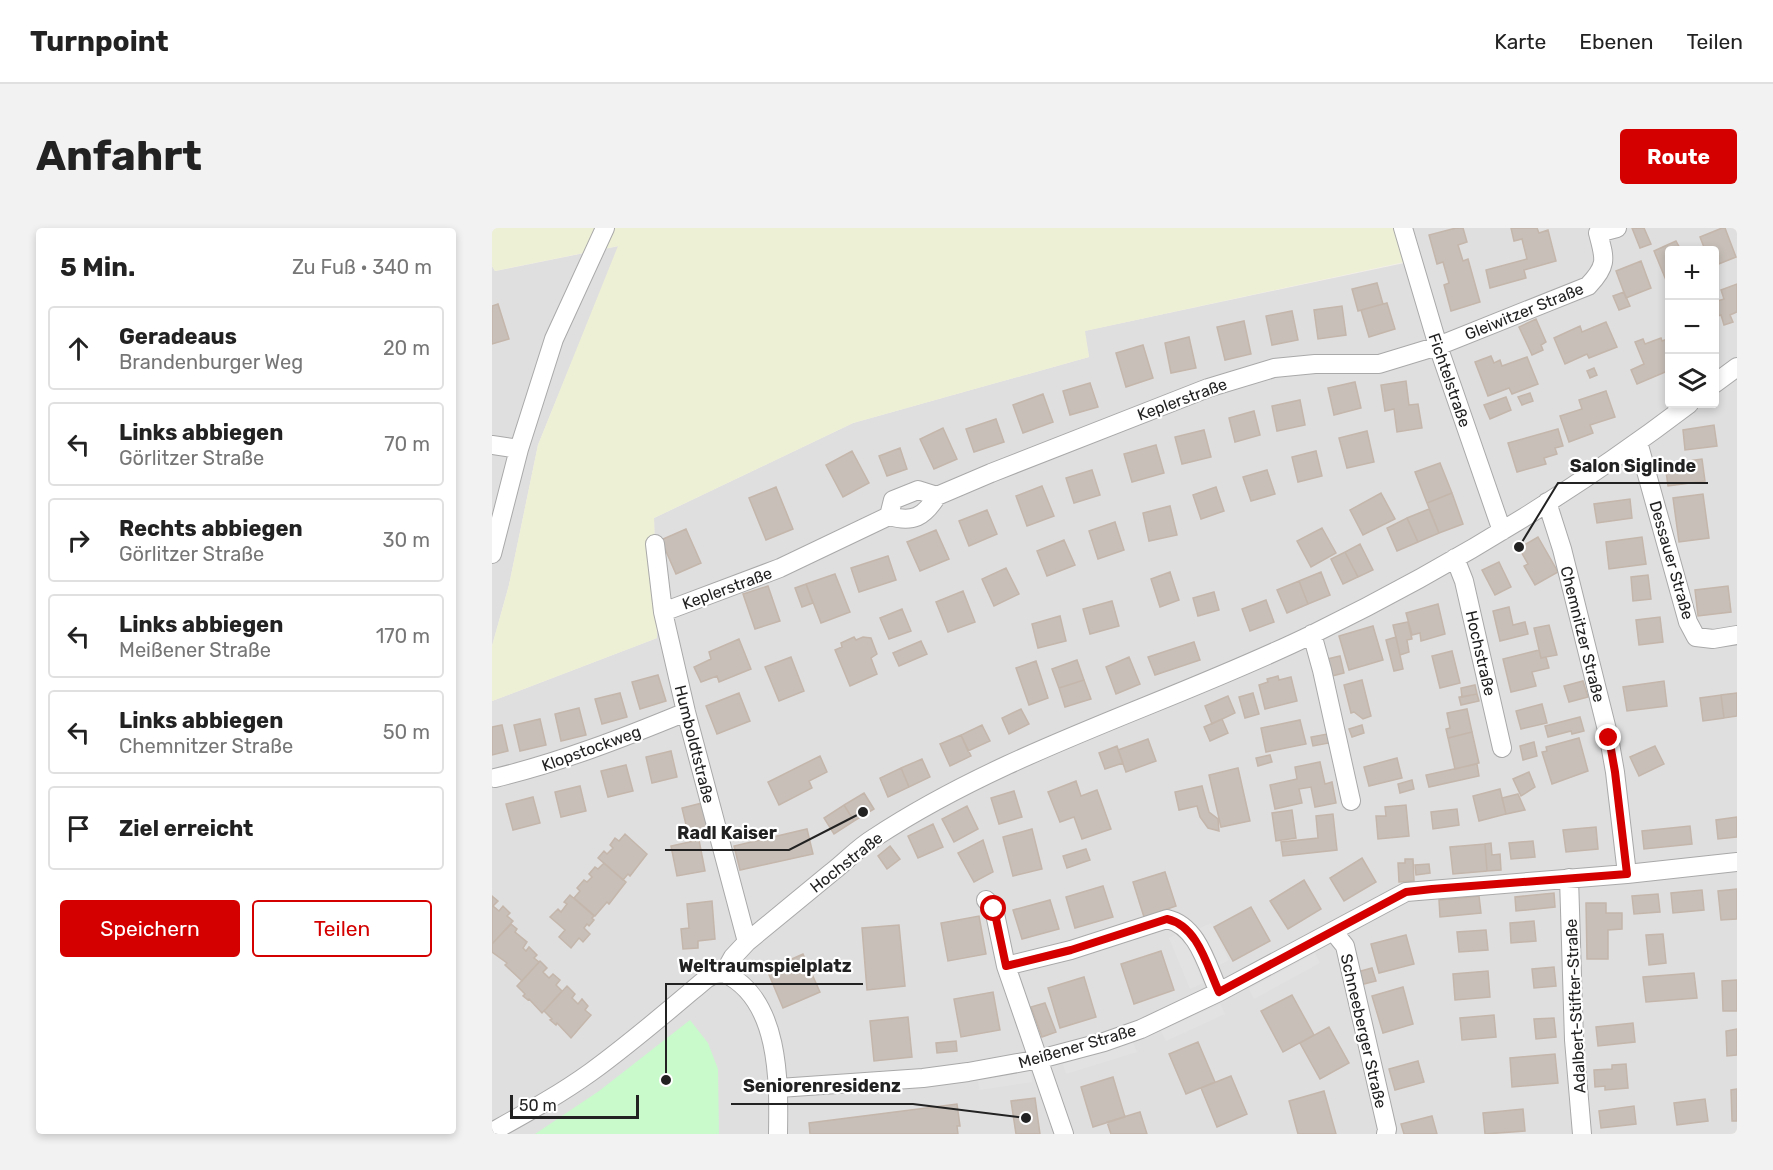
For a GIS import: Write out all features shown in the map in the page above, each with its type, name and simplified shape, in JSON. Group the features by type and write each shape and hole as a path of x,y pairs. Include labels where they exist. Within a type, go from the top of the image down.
{"street":[{"path":"492,554 519,449 554,339 605,228"},
{"name":"Fichtelstraße","path":"1403,228 1438,346 1502,531"},
{"name":"Gleiwitzer Straße","path":"1438,346 1588,286 1601,272 1604,256 1597,230 1617,228"},
{"name":"Keplerstraße","path":"663,612 780,568 889,516 893,500 918,490 937,496 1208,388 1274,368 1315,364 1379,364 1438,346"},
{"path":"1719,380 1737,367"},
{"name":"Hochstraße","path":"492,1132 547,1101 590,1072 652,1026 706,979 715,974 724,973 733,957 747,942 873,838 977,779 1312,634 1502,531 1638,442 1684,408"},
{"name":"Dessauer Straße","path":"1638,442 1688,622 1696,637 1713,639 1737,635"},
{"path":"492,445 519,449"},
{"name":"Chemnitzer Straße","path":"1547,502 1562,549 1609,738 1627,874"},
{"name":"Humboldtstraße","path":"655,544 663,612 686,712 747,942"},
{"name":"Hochstraße","path":"1455,558 1464,581 1502,748"},
{"path":"1312,634 1351,801"},
{"name":"Klopstockweg","path":"495,778 598,748 686,712"},
{"name":"Meißener Straße","path":"779,1088 923,1078 968,1072 1040,1059 1104,1042 1141,1029 1219,992 1406,892 1627,874 1737,862"},
{"name":"Adalbert-Stifter-Straße","path":"1569,878 1574,1040 1582,1134"},
{"path":"986,900 994,909 1006,966 1064,1134"},
{"path":"1006,966 1071,950 1167,919 1178,921 1196,940 1219,992"},
{"name":"Schneeberger Straße","path":"1333,931 1345,946 1387,1129 1386,1134"},
{"path":"724,973 735,978 746,990 760,1010 772,1040 779,1088 778,1134"}],"shaded area":[{"path":"1398,228 1737,228 1737,1134 492,1134 492,701 657,638 654,518 853,423 1089,357 1084,331 1409,262"},
{"path":"619,246 538,445 509,585 492,646 492,266 495,271"},
{"path":"1211,923 1229,960 1216,967 1198,929"},
{"path":"1182,932 1203,983 1190,989 1169,938"},
{"path":"1315,953 1320,963 1254,999 1249,989"},
{"path":"1220,1004 1225,1014 1166,1041 1161,1031"},
{"path":"1133,1042 1137,1052 1066,1074 1063,1064"},
{"path":"1030,1069 1032,1082 980,1090 977,1078"}],"green space":[{"path":"492,228 1398,228 1409,261 1085,331 1089,357 853,423 654,518 657,638 492,701 492,646 509,585 538,445 618,246 495,271 492,266"},
{"path":"690,1020 708,1043 718,1069 719,1134 535,1134 599,1091"}],"building":[{"path":"1463,228 1467,242 1458,245 1463,261 1468,259 1480,302 1451,311 1444,285 1449,283 1443,262 1437,264 1429,235"},
{"path":"1511,228 1537,228 1539,233 1548,230 1556,261 1524,270 1526,278 1490,288 1486,270 1527,259 1522,239 1514,241"},
{"path":"1632,228 1644,228 1651,244 1640,248"},
{"path":"1725,228 1736,257 1719,264 1719,246 1703,246 1700,237"},
{"path":"1676,241 1679,246 1665,246"},
{"path":"1665,246 1665,278 1654,251"},
{"path":"1641,261 1651,288 1626,298 1616,271"},
{"path":"1377,283 1383,304 1358,311 1352,289"},
{"path":"1737,284 1737,312 1730,315 1733,322 1724,325 1721,315 1719,316 1719,300 1724,299 1721,290"},
{"path":"1624,292 1630,306 1619,310 1613,296"},
{"path":"1387,303 1395,329 1369,337 1361,310"},
{"path":"498,304 509,339 492,344 492,306"},
{"path":"1342,306 1346,335 1318,339 1314,310"},
{"path":"1292,311 1298,340 1272,345 1266,316"},
{"path":"1536,319 1546,342 1541,345 1543,350 1532,355 1519,327"},
{"path":"1244,321 1251,354 1225,360 1217,327"},
{"path":"1606,322 1617,347 1589,358 1587,354 1565,364 1554,338 1580,326 1582,332"},
{"path":"1189,337 1196,368 1171,373 1165,343"},
{"path":"1661,338 1662,341 1665,340 1665,372 1637,384 1631,370 1644,364 1635,342 1643,339 1645,344"},
{"path":"1143,345 1153,378 1126,387 1116,353"},
{"path":"1491,356 1494,363 1500,360 1502,366 1527,357 1538,384 1512,394 1509,388 1488,396 1475,362"},
{"path":"1594,368 1597,375 1590,378 1587,371"},
{"path":"1406,381 1409,405 1418,404 1422,428 1397,432 1394,409 1385,411 1381,385"},
{"path":"1355,382 1361,408 1334,415 1328,388"},
{"path":"1090,383 1098,407 1070,415 1063,391"},
{"path":"1606,391 1615,417 1590,425 1593,433 1569,442 1560,416 1582,409 1579,400"},
{"path":"1530,393 1533,401 1522,405 1518,397"},
{"path":"1043,394 1053,422 1023,433 1013,405"},
{"path":"1506,397 1511,410 1490,419 1484,405"},
{"path":"1300,400 1305,425 1277,431 1272,406"},
{"path":"1254,411 1260,435 1235,442 1229,418"},
{"path":"996,419 1004,442 974,452 966,429"},
{"path":"1714,425 1717,446 1685,450 1683,430"},
{"path":"943,428 957,459 934,469 920,439"},
{"path":"1558,429 1563,446 1555,448 1557,454 1544,458 1546,464 1517,472 1508,443"},
{"path":"1204,430 1211,457 1182,464 1175,437"},
{"path":"1367,431 1374,462 1347,468 1339,438"},
{"path":"1156,445 1164,473 1132,482 1124,454"},
{"path":"900,448 907,469 887,476 879,456"},
{"path":"852,451 869,483 843,497 826,465"},
{"path":"1316,451 1322,476 1298,482 1292,457"},
{"path":"1702,459 1705,481 1668,486 1665,464"},
{"path":"1440,463 1452,493 1427,503 1415,472"},
{"path":"1092,470 1100,495 1074,503 1066,478"},
{"path":"1267,470 1275,494 1251,501 1243,477"},
{"path":"1042,486 1054,516 1027,526 1016,496"},
{"path":"776,487 793,529 766,540 749,498"},
{"path":"1216,487 1224,511 1201,519 1193,495"},
{"path":"1381,493 1395,519 1363,535 1350,510"},
{"path":"1452,493 1463,524 1439,533 1427,503"},
{"path":"1703,494 1709,538 1679,542 1673,498"},
{"path":"1630,499 1632,518 1597,523 1594,504"},
{"path":"1170,506 1177,535 1149,541 1143,513"},
{"path":"1429,509 1439,533 1418,542 1407,518"},
{"path":"987,510 997,534 969,546 959,521"},
{"path":"1407,518 1418,542 1397,551 1387,528"},
{"path":"1115,522 1124,550 1098,559 1089,531"},
{"path":"1322,528 1336,553 1311,567 1297,541"},
{"path":"686,529 701,563 676,574 661,540"},
{"path":"936,530 949,559 920,571 907,542"},
{"path":"1538,537 1558,572 1535,585 1524,566 1528,564 1519,548"},
{"path":"1642,537 1646,564 1609,569 1606,542"},
{"path":"1064,540 1075,565 1047,576 1037,551"},
{"path":"1360,544 1373,570 1358,577 1345,552"},
{"path":"1345,552 1358,577 1343,584 1331,559"},
{"path":"888,556 896,580 859,592 851,568"},
{"path":"1499,562 1511,587 1495,595 1482,570"},
{"path":"1006,568 1019,594 994,606 982,579"},
{"path":"1170,572 1179,600 1160,607 1151,579"},
{"path":"1321,572 1330,595 1308,604 1299,581"},
{"path":"835,574 850,612 821,623 806,584"},
{"path":"1648,575 1651,599 1633,601 1631,577"},
{"path":"1299,581 1308,604 1287,613 1277,590"},
{"path":"806,584 813,603 802,607 795,588"},
{"path":"768,586 780,621 755,629 743,594"},
{"path":"1728,586 1731,612 1698,616 1695,590"},
{"path":"963,591 975,622 948,632 936,602"},
{"path":"1214,592 1219,610 1198,616 1193,598"},
{"path":"1266,600 1274,622 1250,631 1242,609"},
{"path":"1112,601 1119,626 1090,634 1083,609"},
{"path":"1438,604 1445,634 1421,641 1420,633 1412,635 1406,613"},
{"path":"1509,607 1513,625 1525,622 1528,634 1500,641 1493,611"},
{"path":"902,609 911,631 889,639 880,618"},
{"path":"1060,616 1066,641 1038,648 1032,624"},
{"path":"1660,617 1663,642 1639,645 1636,620"},
{"path":"1408,622 1412,639 1407,640 1409,652 1400,655 1393,625"},
{"path":"1549,625 1557,655 1541,658 1534,628"},
{"path":"1373,626 1383,660 1349,670 1339,636"},
{"path":"854,637 856,640 863,637 871,638 877,654 871,658 877,674 850,686 835,650 842,647 841,643"},
{"path":"1396,637 1403,669 1394,671 1386,640"},
{"path":"739,639 751,669 719,682 717,676 701,682 694,667 711,659 709,652"},
{"path":"921,641 927,654 899,666 893,653"},
{"path":"1194,642 1200,660 1155,675 1148,657"},
{"path":"1539,650 1541,658 1546,657 1549,668 1532,672 1536,686 1511,692 1503,659"},
{"path":"1452,651 1460,683 1440,688 1432,656"},
{"path":"1340,656 1344,673 1332,676 1327,659"},
{"path":"791,657 804,691 779,701 765,667"},
{"path":"1129,657 1140,684 1116,694 1106,667"},
{"path":"1077,660 1084,680 1059,688 1052,669"},
{"path":"1036,661 1048,698 1029,705 1016,668"},
{"path":"658,675 666,701 640,709 632,682"},
{"path":"1278,676 1279,680 1291,677 1297,701 1265,709 1259,685 1268,682 1267,679"},
{"path":"1084,680 1091,699 1065,707 1059,688"},
{"path":"1362,680 1371,716 1363,719 1354,712 1351,713 1344,685"},
{"path":"1583,681 1588,697 1569,702 1564,686"},
{"path":"1664,681 1667,706 1627,711 1623,687"},
{"path":"1475,685 1477,694 1462,697 1461,688"},
{"path":"620,693 627,717 602,724 595,699"},
{"path":"739,693 750,721 717,734 706,706"},
{"path":"1253,693 1259,714 1245,718 1239,697"},
{"path":"1737,693 1737,716 1724,718 1721,695"},
{"path":"1477,694 1479,701 1461,705 1459,697"},
{"path":"1721,695 1724,718 1703,721 1700,698"},
{"path":"1228,696 1235,713 1212,724 1205,706"},
{"path":"1542,704 1547,723 1521,729 1516,711"},
{"path":"579,708 586,735 561,741 555,714"},
{"path":"1021,709 1029,724 1009,734 1002,718"},
{"path":"1467,709 1472,732 1448,738 1446,729 1450,728 1447,713"},
{"path":"1580,717 1584,731 1572,734 1571,731 1548,737 1545,726"},
{"path":"540,719 546,745 520,751 514,725"},
{"path":"1222,719 1228,733 1210,741 1204,727"},
{"path":"1300,720 1306,744 1266,752 1261,728"},
{"path":"502,725 508,751 492,755 492,727"},
{"path":"982,725 990,741 968,751 961,735"},
{"path":"1362,725 1364,733 1352,737 1349,729"},
{"path":"1472,732 1479,763 1455,769 1448,738"},
{"path":"1327,734 1329,743 1313,746 1311,737"},
{"path":"961,735 971,756 950,766 940,744"},
{"path":"1579,738 1588,771 1552,784 1542,752 1547,751 1546,747"},
{"path":"1148,739 1156,761 1126,772 1118,750"},
{"path":"1534,742 1537,756 1523,760 1520,746"},
{"path":"1117,746 1123,763 1105,769 1099,753"},
{"path":"1655,746 1664,764 1639,776 1630,757"},
{"path":"671,751 677,777 652,783 646,757"},
{"path":"1270,755 1272,762 1258,766 1256,758"},
{"path":"820,756 827,772 809,781 812,788 779,805 768,782"},
{"path":"1397,758 1402,778 1369,786 1364,767"},
{"path":"922,759 930,777 909,787 901,768"},
{"path":"1320,762 1325,784 1332,782 1336,803 1315,807 1311,787 1299,789 1302,803 1275,809 1270,785 1297,779 1295,767"},
{"path":"1477,764 1479,776 1429,787 1426,775"},
{"path":"626,765 633,791 608,797 601,771"},
{"path":"901,768 909,787 888,797 880,778"},
{"path":"1238,768 1250,821 1221,827 1209,775"},
{"path":"1529,772 1535,787 1521,796 1513,779"},
{"path":"1412,780 1414,789 1400,793 1398,784"},
{"path":"1076,781 1081,796 1097,790 1111,829 1082,839 1074,817 1060,822 1048,792"},
{"path":"580,786 586,811 561,817 555,792"},
{"path":"1202,786 1209,812 1218,819 1219,831 1208,828 1200,817 1197,806 1179,810 1175,792"},
{"path":"1500,789 1506,814 1479,821 1473,796"},
{"path":"1014,791 1022,817 999,824 991,798"},
{"path":"864,793 874,809 854,821 844,805"},
{"path":"1518,794 1525,810 1506,814 1502,798"},
{"path":"533,797 540,823 513,830 506,804"},
{"path":"702,803 707,828 688,833 682,808"},
{"path":"844,805 854,821 834,834 824,818"},
{"path":"1406,805 1409,836 1378,839 1376,816 1386,816 1385,807"},
{"path":"967,806 978,829 954,842 942,819"},
{"path":"1457,809 1459,825 1433,829 1431,812"},
{"path":"1292,810 1296,838 1276,841 1272,813"},
{"path":"1333,814 1337,850 1283,856 1281,842 1318,838 1316,816"},
{"path":"1737,817 1737,837 1718,839 1716,820"},
{"path":"933,824 943,847 918,858 908,836"},
{"path":"1690,826 1692,844 1644,849 1642,831"},
{"path":"1596,827 1598,849 1566,852 1563,830"},
{"path":"807,829 813,854 740,870 734,846"},
{"path":"1032,829 1042,869 1013,876 1003,837"},
{"path":"625,834 647,854 630,876 628,874 623,880 598,858 604,851 607,854 613,848 610,845 615,838 619,841"},
{"path":"699,840 705,871 677,876 671,846"},
{"path":"983,840 993,872 974,882 958,853"},
{"path":"1533,841 1535,857 1511,859 1509,843"},
{"path":"1491,843 1492,855 1500,854 1501,870 1487,871 1485,844"},
{"path":"1485,844 1487,871 1453,874 1450,847"},
{"path":"890,846 900,859 887,869 878,856"},
{"path":"1086,849 1090,860 1067,868 1063,856"},
{"path":"1362,858 1376,882 1344,901 1330,878"},
{"path":"1405,859 1413,859 1414,881 1399,882 1398,863 1405,863"},
{"path":"604,863 626,882 609,904 607,902 595,916 574,898 580,891 577,888 584,880 587,882 592,877 589,874 595,867 598,869"},
{"path":"1429,864 1430,873 1416,875 1415,865"},
{"path":"1165,872 1176,906 1144,917 1133,882"},
{"path":"1304,880 1321,909 1288,929 1270,901"},
{"path":"1103,886 1113,917 1075,928 1066,897"},
{"path":"1737,889 1737,919 1721,920 1718,891"},
{"path":"1702,890 1704,910 1673,913 1671,893"},
{"path":"1554,893 1555,907 1516,911 1515,897"},
{"path":"1658,894 1660,912 1634,914 1632,896"},
{"path":"570,895 594,916 589,926 587,924 584,928 590,934 583,942 579,938 571,948 559,937 565,930 550,917 558,909 561,912 567,904 564,902"},
{"path":"492,896 498,901 493,906 499,911 503,906 510,913 507,916 513,921 492,944"},
{"path":"1479,896 1481,913 1440,917 1439,900"},
{"path":"1050,900 1059,929 1022,939 1013,910"},
{"path":"712,901 715,939 698,941 698,948 683,949 681,929 689,928 687,904"},
{"path":"1586,903 1606,903 1606,913 1622,913 1622,929 1608,930 1608,959 1587,959"},
{"path":"1251,907 1270,941 1233,961 1214,927"},
{"path":"979,916 986,954 948,961 941,923"},
{"path":"1534,921 1536,941 1511,943 1510,923"},
{"path":"511,924 517,929 515,932 527,942 523,948 526,951 529,947 537,955 534,958 539,962 522,981 505,965 507,963 492,952 492,944"},
{"path":"899,925 905,986 867,990 862,928"},
{"path":"1486,930 1488,950 1459,952 1457,932"},
{"path":"1663,934 1666,963 1649,965 1646,935"},
{"path":"1406,935 1414,964 1379,973 1371,944"},
{"path":"1161,951 1174,990 1134,1004 1121,964"},
{"path":"803,954 820,992 783,1008 767,970"},
{"path":"540,961 547,968 543,972 549,978 553,974 560,980 556,985 562,991 542,1013 523,996 525,994 517,986"},
{"path":"1554,967 1556,986 1534,988 1532,969"},
{"path":"1372,968 1376,981 1360,985 1357,972"},
{"path":"1488,971 1490,997 1455,1000 1453,974"},
{"path":"1694,973 1697,998 1646,1002 1643,977"},
{"path":"1084,977 1096,1017 1060,1028 1048,988"},
{"path":"1737,980 1737,1011 1723,1011 1722,981"},
{"path":"567,986 575,994 572,998 578,1004 582,999 588,1006 585,1010 591,1015 571,1038 557,1023 556,1025 550,1020 552,1019 544,1011"},
{"path":"1403,987 1413,1024 1383,1033 1372,996"},
{"path":"993,992 1000,1030 961,1037 954,999"},
{"path":"1292,995 1314,1035 1283,1052 1261,1011"},
{"path":"1045,1003 1056,1032 1042,1037 1031,1007"},
{"path":"1494,1015 1496,1037 1462,1040 1460,1018"},
{"path":"908,1017 912,1057 874,1061 870,1021"},
{"path":"1554,1018 1556,1037 1536,1039 1534,1019"},
{"path":"1633,1023 1635,1042 1598,1046 1596,1027"},
{"path":"1329,1027 1349,1063 1320,1079 1300,1043"},
{"path":"1737,1029 1737,1055 1727,1056 1726,1031"},
{"path":"956,1041 957,1051 937,1053 936,1043"},
{"path":"1198,1042 1215,1082 1186,1094 1169,1054"},
{"path":"1555,1054 1558,1083 1512,1087 1510,1058"},
{"path":"1418,1061 1424,1082 1395,1090 1389,1069"},
{"path":"1626,1064 1628,1088 1605,1090 1605,1086 1595,1087 1594,1070 1612,1069 1612,1065"},
{"path":"1231,1076 1247,1114 1217,1127 1201,1088"},
{"path":"1113,1077 1125,1117 1093,1127 1081,1087"},
{"path":"1737,1089 1737,1121 1732,1121 1731,1090"},
{"path":"1324,1091 1336,1134 1298,1134 1289,1101"},
{"path":"1035,1098 1040,1134 1016,1134 1011,1101"},
{"path":"1705,1099 1708,1121 1677,1125 1674,1103"},
{"path":"957,1104 960,1126 957,1126 958,1134 810,1134 809,1123"},
{"path":"1634,1106 1636,1124 1601,1128 1599,1111"},
{"path":"1523,1109 1525,1131 1485,1134 1483,1113"},
{"path":"1140,1112 1147,1134 1111,1134 1107,1122"},
{"path":"1432,1116 1437,1134 1404,1134 1401,1124"}],"place":[{"name":"Salon Siglinde","path":"1519,547"},
{"name":"Radl Kaiser","path":"863,812"},
{"name":"Weltraumspielplatz","path":"666,1080"},
{"name":"Seniorenresidenz","path":"1026,1118"}],"route":[{"path":"994,909 1006,966 1071,950 1167,919 1178,921 1196,940 1219,992 1406,892 1627,874 1609,738"}]}
